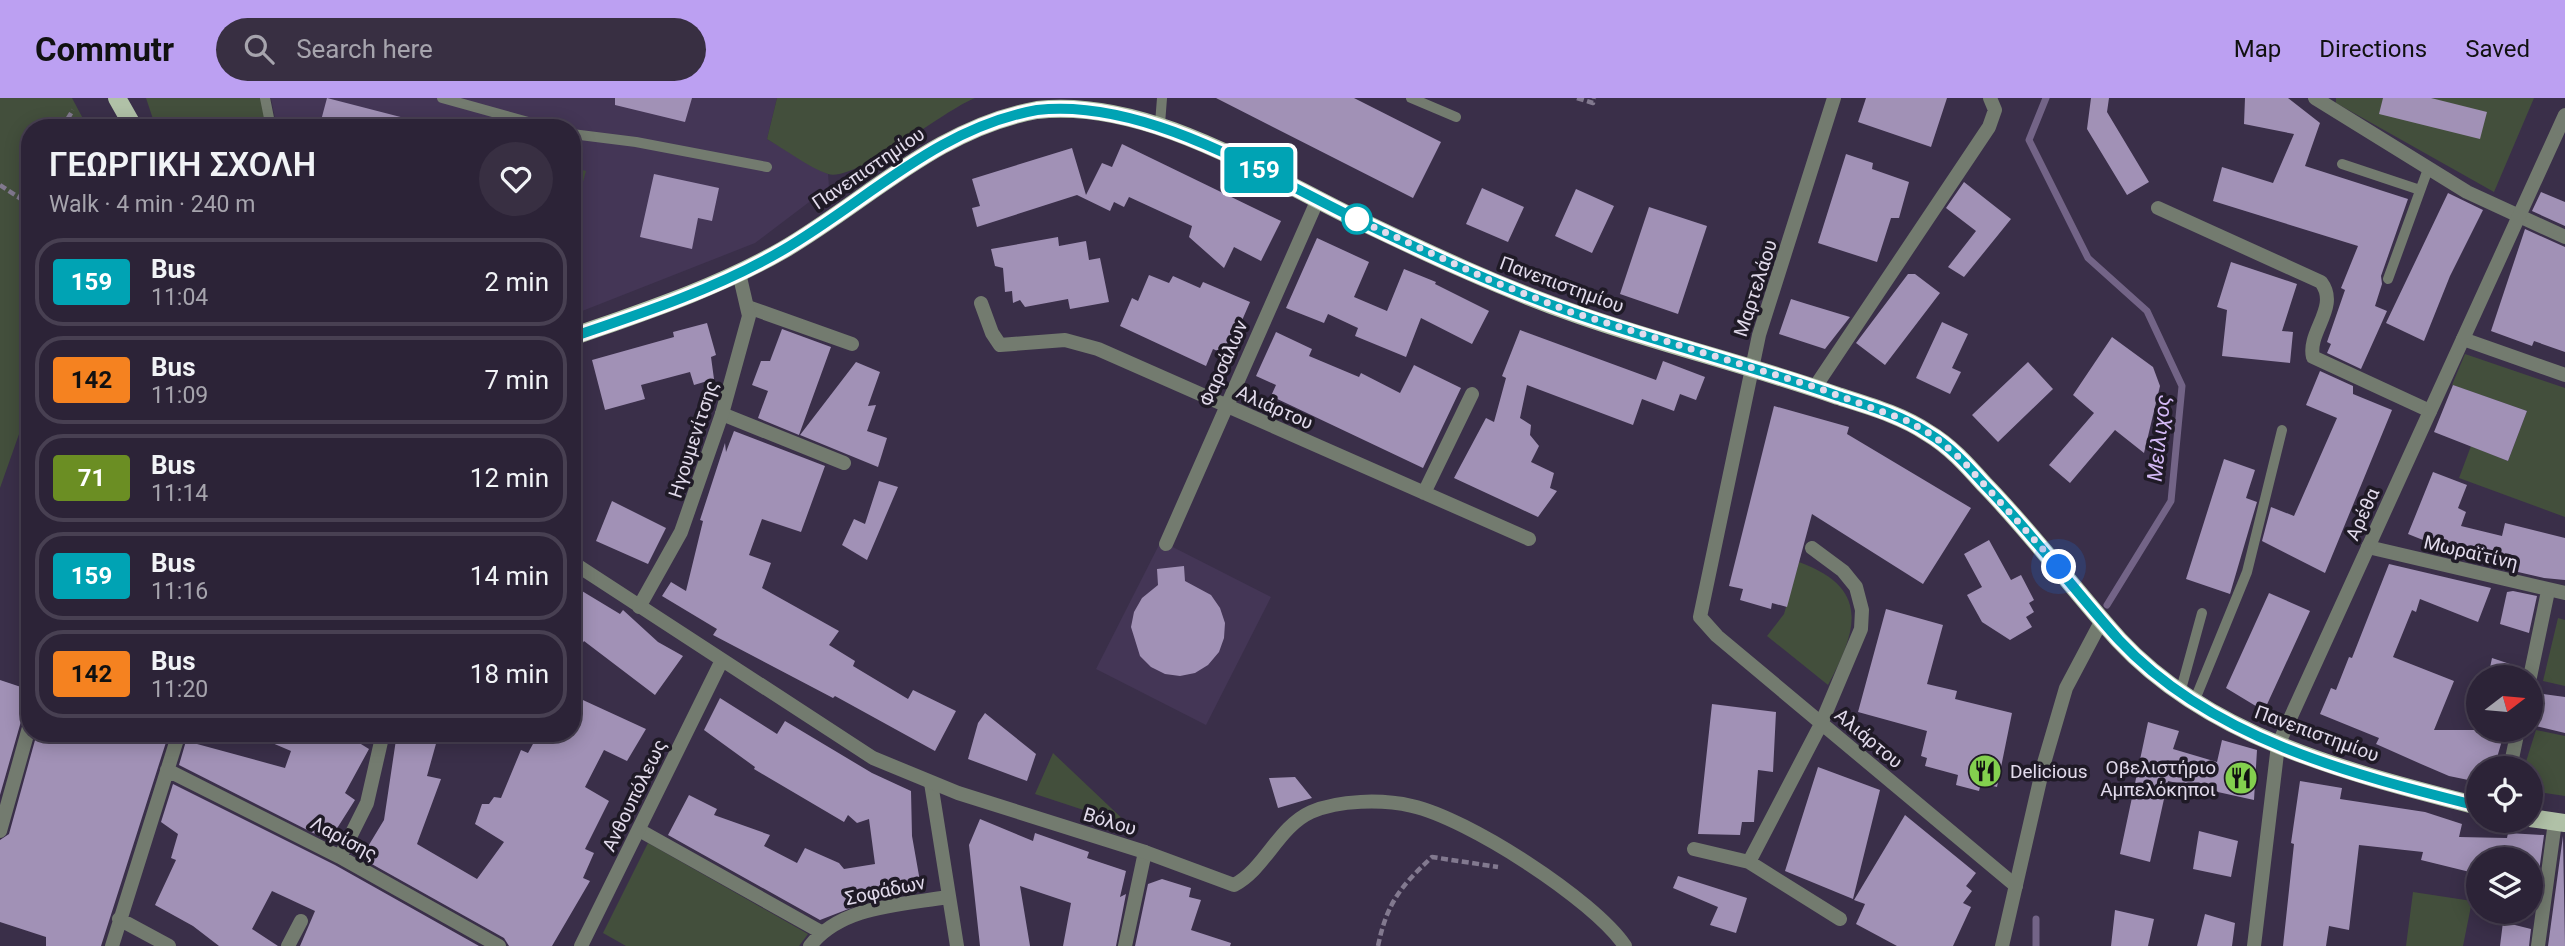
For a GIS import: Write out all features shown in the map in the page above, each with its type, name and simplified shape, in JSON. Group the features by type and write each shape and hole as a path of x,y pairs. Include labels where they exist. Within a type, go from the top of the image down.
{"main road":[{"path":"117,98 129,119"},
{"name":"Πανεπιστημίου","path":"581,334 740,273 807,236 937,146 999,119 1040,110 1088,108 1128,114 1160,124 1492,281 1548,303 1815,387 1908,421 1948,447 2015,516 2131,652 2187,698 2278,745 2351,770 2466,803"}],"street":[{"name":"Μαρτελάου","path":"1700,617 1733,472 1759,335 1835,98"},
{"path":"2315,98 2428,169 2518,218 2565,237"},
{"path":"1815,387 1989,127 1994,110 1991,99"},
{"name":"Αρέθα","path":"2254,946 2278,745 2565,115"},
{"name":"Φαρσάλων","path":"1167,544 1225,406 1318,199"},
{"path":"2158,208 2321,282 2326,293 2327,306 2312,348 2313,357 2430,411"},
{"name":"Ηγουμενίτσης","path":"639,607 681,532 747,332 748,307 740,273"},
{"name":"Αλιάρτου","path":"981,303 992,333 1000,345 1050,340 1081,343 1529,539"},
{"path":"748,307 852,344"},
{"path":"2463,339 2565,374"},
{"path":"1424,493 1472,394"},
{"path":"722,414 844,463"},
{"name":"Μωραϊτίνη","path":"2368,547 2565,593"},
{"path":"1749,862 1821,724 1860,635 1862,610 1859,595 1849,578 1812,548"},
{"name":"Βόλου","path":"581,568 721,662 873,758 931,783 1146,852 1234,885 1246,878 1286,832 1311,812 1343,804 1387,803 1412,806 1436,815 1533,868 1596,914 1625,946"},
{"path":"2533,665 2548,591"},
{"name":"Αλιάρτου","path":"1700,617 1717,636 2016,886"},
{"path":"2002,946 2044,763 2066,688 2102,620"},
{"name":"Ανθουπόλεως","path":"581,946 721,662"},
{"path":"0,831 25,742"},
{"path":"112,946 176,742"},
{"path":"340,857 367,803 381,742"},
{"name":"Λαρίσης","path":"167,770 340,857 499,946"},
{"name":"Σοφάδων","path":"810,946 821,932 838,920 868,911 948,897 931,783"},
{"path":"2538,946 2560,823"},
{"path":"639,830 821,932"},
{"path":"1694,849 1749,862 1840,919"},
{"path":"1125,946 1146,852"},
{"path":"948,897 957,946"},
{"path":"119,919 169,946"},
{"path":"288,946 300,921"}],"lane":[{"path":"265,98 269,119"},
{"path":"442,98 518,119"},
{"path":"1160,124 1162,98"},
{"path":"1411,98 1456,117"},
{"path":"581,135 636,142 767,167"},
{"path":"2342,164 2420,190"},
{"path":"2388,279 2428,169"},
{"path":"2187,698 2247,572 2282,430"},
{"path":"2187,698 2202,613"}],"path":[{"path":"1577,98 1592,103 1594,98"},
{"path":"68,119 73,110"},
{"path":"0,186 19,198 21,195"},
{"path":"1378,946 1385,914 1410,877 1432,857 1520,870 1533,868"}],"shaded area":[{"path":"271,98 777,98 767,139 828,174 829,187 755,243 581,311 581,119 275,119"},
{"path":"1161,541 1271,597 1206,725 1096,669"}],"green space":[{"path":"0,98 72,98 83,119 21,119 21,428 0,488"},
{"path":"146,98 262,98 266,119 153,119"},
{"path":"777,98 975,98 879,157 841,174 828,174 767,139"},
{"path":"2336,98 2534,98 2494,192 2336,103"},
{"path":"581,170 586,171 581,189"},
{"path":"2465,354 2565,388 2565,517 2459,478 2471,446 2508,461 2527,411 2452,385"},
{"path":"1799,562 1822,572 1838,584 1847,598 1851,612 1851,628 1846,646 1828,685 1767,636 1784,614"},
{"path":"2558,618 2565,620 2565,686 2543,681"},
{"path":"2543,731 2565,736 2565,796 2543,793 2543,756 2528,756 2532,742 2543,742"},
{"path":"1053,753 1129,825 1035,794"},
{"path":"648,843 808,934 799,946 626,946 603,933"},
{"path":"2413,892 2466,900 2467,924 2463,946 2406,946"}],"building":[{"path":"327,98 408,119 321,119"},
{"path":"615,98 692,98 685,122 615,105"},
{"path":"1216,98 1354,98 1441,142 1413,198"},
{"path":"1866,98 1947,98 1931,147 1858,122"},
{"path":"2091,98 2109,98 2107,112 2149,182 2127,195 2087,129"},
{"path":"2245,98 2288,98 2320,123 2305,166 2408,199 2381,276 2382,284 2375,306 2387,311 2361,369 2327,353 2331,344 2327,342 2345,290 2341,288 2358,246 2213,201 2222,167 2273,183 2294,134 2244,124"},
{"path":"2383,98 2431,98 2487,112 2480,139 2379,114"},
{"path":"1122,144 1281,221 1261,261 1234,247 1224,268 1189,237 1192,226 1129,197 1124,207 1114,202 1110,211 1077,195 977,227 972,208 980,206 972,179 1072,148 1086,195 1102,163 1112,167"},
{"path":"1846,154 1873,163 1872,169 1909,182 1899,218 1891,218 1877,262 1818,243"},
{"path":"654,174 719,188 712,221 698,218 692,249 640,237"},
{"path":"1964,182 2011,219 1964,277 1948,267 1976,231 1946,208"},
{"path":"1482,188 1524,207 1508,242 1466,224"},
{"path":"1576,189 1614,206 1592,253 1555,236"},
{"path":"2541,192 2565,202 2565,226 2532,211"},
{"path":"2448,193 2483,210 2450,276 2424,341 2386,323"},
{"path":"1649,207 1707,226 1678,314 1620,294"},
{"path":"2525,229 2565,247 2565,352 2534,341 2532,346 2491,331"},
{"path":"1058,237 1059,246 1086,241 1089,260 1100,258 1109,302 1070,309 1068,299 1025,307 1020,300 1013,303 1012,291 1005,292 1003,268 995,266 991,249"},
{"path":"1317,238 1369,262 1354,297 1387,311 1404,269 1436,282 1435,284 1489,311 1472,344 1421,318 1406,357 1355,336 1358,328 1328,314 1324,323 1286,308"},
{"path":"2231,262 2297,284 2282,331 2293,332 2290,363 2222,356 2227,310 2217,307"},
{"path":"1908,274 1915,274 1940,293 1885,365 1856,343"},
{"path":"1149,275 1169,283 1173,276 1200,288 1203,282 1250,302 1227,355 1213,349 1206,366 1120,326 1132,298 1138,301"},
{"path":"1791,299 1850,317 1825,349 1779,334"},
{"path":"1942,322 1968,334 1952,368 1961,372 1950,394 1916,378"},
{"path":"707,323 716,355 711,357 714,379 694,385 690,372 641,385 645,399 605,410 592,360 674,337 673,332"},
{"path":"782,329 831,347 799,435 758,418 768,391 752,385 761,361 770,361"},
{"path":"1520,330 1656,380 1663,361 1705,377 1696,400 1680,394 1674,411 1642,399 1633,425 1527,385 1520,418 1531,425 1530,435 1539,446 1531,462 1554,473 1550,488 1557,491 1538,517 1454,478 1486,418 1494,422 1506,378 1502,376"},
{"path":"1276,332 1312,349 1309,356 1359,377 1361,373 1400,393 1414,365 1461,388 1423,468 1271,396 1276,385 1256,376"},
{"path":"2112,337 2153,367 2160,386 2144,453 2115,430 2070,483 2049,465 2094,413 2073,395"},
{"path":"856,362 880,372 868,406 876,405 867,431 887,438 878,467 800,435"},
{"path":"2028,362 2053,389 1998,442 1972,415"},
{"path":"2320,371 2353,386 2353,394 2392,410 2325,573 2262,541 2271,507 2294,516 2337,418 2306,405"},
{"path":"2453,385 2527,411 2508,461 2434,432"},
{"path":"1774,406 1849,427 1847,434 1971,508 1923,584 1812,514 1787,607 1772,603 1771,609 1740,600 1743,589 1729,586"},
{"path":"734,431 825,466 801,532 762,519 749,555 771,563 762,588 839,631 829,645 855,661 853,666 908,699 913,690 956,711 935,751 835,696 833,698 713,635 717,629 662,596 671,582 686,591 703,521 700,520 725,443 726,452"},
{"path":"2224,459 2255,470 2246,498 2257,502 2230,594 2186,579"},
{"path":"2433,472 2467,485 2458,508 2466,512 2461,526 2502,536 2505,523 2565,538 2565,580 2483,564 2408,534"},
{"path":"879,481 898,487 867,560 842,545 854,519 865,524"},
{"path":"612,501 666,528 648,564 596,541"},
{"path":"1989,540 2011,580 2021,575 2034,600 2029,603 2034,612 2026,617 2032,627 2010,640 1982,622 1967,595 1982,587 1964,554"},
{"path":"2389,564 2491,588 2478,622 2420,599 2416,612 2412,610 2393,657 2454,681 2434,730 2466,730 2466,742 2502,742 2497,756 2466,756 2466,780 2449,776 2376,744 2379,738 2320,714 2331,688 2336,690 2349,657 2352,658"},
{"path":"1184,566 1185,581 1211,595 1220,608 1225,623 1219,652 1208,665 1195,673 1180,676 1165,674 1151,667 1140,656 1131,627 1134,612 1142,598 1158,585 1157,569"},
{"path":"581,590 620,614 623,610 658,642 683,656 655,695 584,641 581,646"},
{"path":"2507,592 2537,596 2529,633 2500,624"},
{"path":"2269,593 2310,611 2264,711 2226,688"},
{"path":"1886,609 1943,625 1927,684 1957,691 1955,699 2012,713 1997,787 1981,783 1979,791 1956,785 1958,775 1925,766 1927,758 1921,756 1927,731 1858,712"},
{"path":"2492,658 2513,665 2491,665"},
{"path":"0,680 21,687 21,722 0,795"},
{"path":"2543,694 2565,697 2565,733 2543,728"},
{"path":"720,698 777,734 785,721 872,773 911,791 912,836 921,887 865,896 869,901 820,920 668,835 689,795 717,809 714,815 770,835 764,846 797,863 805,848 839,863 844,869 875,864 869,819 857,823 848,815 844,822 754,769 755,767 704,730"},
{"path":"581,699 646,729 627,761 604,750 585,787 609,801 585,849 594,853 583,878 590,881 552,946 509,946 504,938 361,858 384,820 396,742 436,742 427,776 441,779 417,844 477,879 504,842 475,824 482,804 489,804 494,797 501,798 521,750 528,753 534,742 581,742"},
{"path":"1712,704 1776,712 1773,772 1758,770 1754,822 1742,822 1740,835 1698,834"},
{"path":"985,713 1036,754 1027,781 968,759 978,723"},
{"path":"2148,722 2179,731 2173,749 2217,762 2222,740 2257,750 2254,800 2168,781 2150,862 2120,854"},
{"path":"35,742 166,742 101,946 46,946 46,937 0,922 0,840 9,834"},
{"path":"186,742 285,768 291,751 270,742 358,742 369,749 345,793 355,800 329,841 179,765"},
{"path":"1818,767 1880,790 1853,899 1785,871"},
{"path":"1295,777 1312,798 1278,808 1269,778"},
{"path":"2300,781 2342,788 2340,799 2425,812 2462,824 2459,837 2507,838 2508,833 2544,835 2542,847 2466,847 2466,871 2421,860 2423,852 2359,845 2349,930 2329,926 2326,946 2283,946 2294,844 2291,843"},
{"path":"173,784 335,865 479,946 300,946 315,911 272,891 252,929 278,946 219,946 193,926 155,905 176,860 171,858 178,834 161,822"},
{"path":"1905,815 1976,873 1966,886 1972,891 1963,903 1971,907 1953,946 1897,946 1856,924 1865,904 1854,900"},
{"path":"980,819 1033,841 1035,833 1089,852 1087,858 1126,871 1120,897 1126,894 1116,946 1063,946 1071,903 1020,886 1030,946 980,946 969,845"},
{"path":"2199,831 2238,841 2231,877 2193,869"},
{"path":"2563,836 2565,946 2548,946"},
{"path":"1678,876 1747,898 1736,933 1710,925 1718,907 1673,888"},
{"path":"1162,879 1191,888 1189,897 1201,900 1191,930 1231,943 1230,946 1135,946 1148,884"},
{"path":"2115,910 2154,919 2148,946 2111,946"},
{"path":"2205,914 2235,923 2232,946 2197,946"},
{"path":"2503,924 2531,929 2529,946 2500,946"}],"waterway":[{"name":"Μείλιχος","path":"2046,98 2029,140 2088,258 2147,311 2182,386 2171,501 2107,605"},
{"name":"Μείλιχος","path":"2036,919 2036,946"}],"bus line":[{"name":"159","path":"581,334 755,266 807,236 930,150 964,132 999,119 1061,107 1128,114 1189,135 1354,218 1492,281 1593,320 1815,387 1922,428 1962,460 2042,547 2116,636 2180,694 2226,721 2278,745 2351,770 2466,803"}],"place":[{"name":"Delicious","path":"1985,771"},
{"name":"Οβελιστήριο Αμπελόκηποι","path":"2241,778"}],"route":[{"path":"1357,219 1354,218 1492,281 1571,312 1815,387 1908,421 1934,436 1962,460 2059,567"}]}
